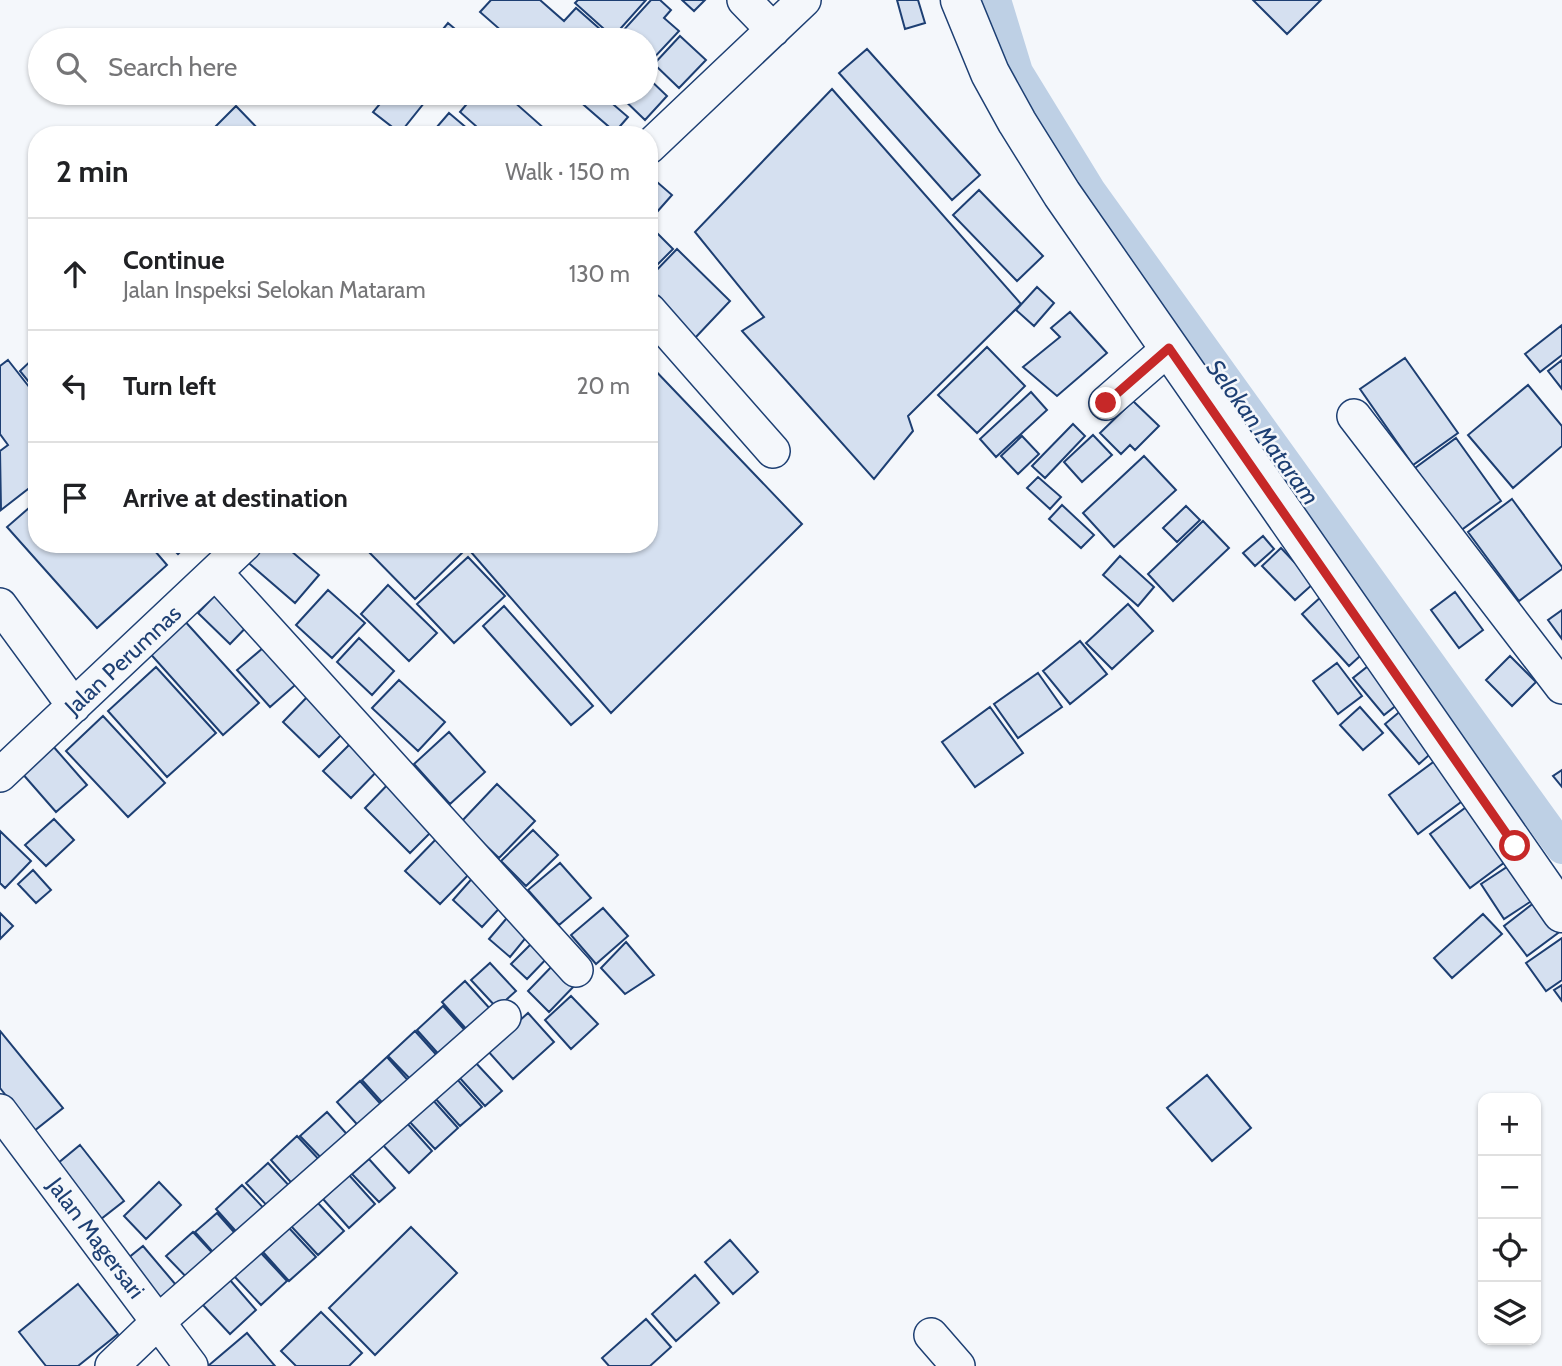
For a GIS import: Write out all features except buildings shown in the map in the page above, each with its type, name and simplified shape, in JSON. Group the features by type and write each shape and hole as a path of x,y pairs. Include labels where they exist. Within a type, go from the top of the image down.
{"main road":[{"path":"960,0 989,73 1070,205 1562,912"}],"street":[{"path":"744,0 773,30"},
{"path":"658,139 804,0"},
{"path":"658,320 773,452"},
{"path":"1106,403 1169,348"},
{"path":"1353,416 1562,687"},
{"name":"Jalan Perumnas","path":"0,775 236,553"},
{"path":"216,573 576,970"},
{"path":"0,605 74,706"},
{"path":"112,1366 159,1321 503,1017"},
{"name":"Jalan Magersari","path":"0,1111 191,1366"},
{"path":"931,1335 958,1366"}],"waterway":[{"name":"Selokan Mataram","path":"995,0 1017,72 1090,191 1562,848"}],"route":[{"path":"1106,403 1169,348 1515,846"}]}
